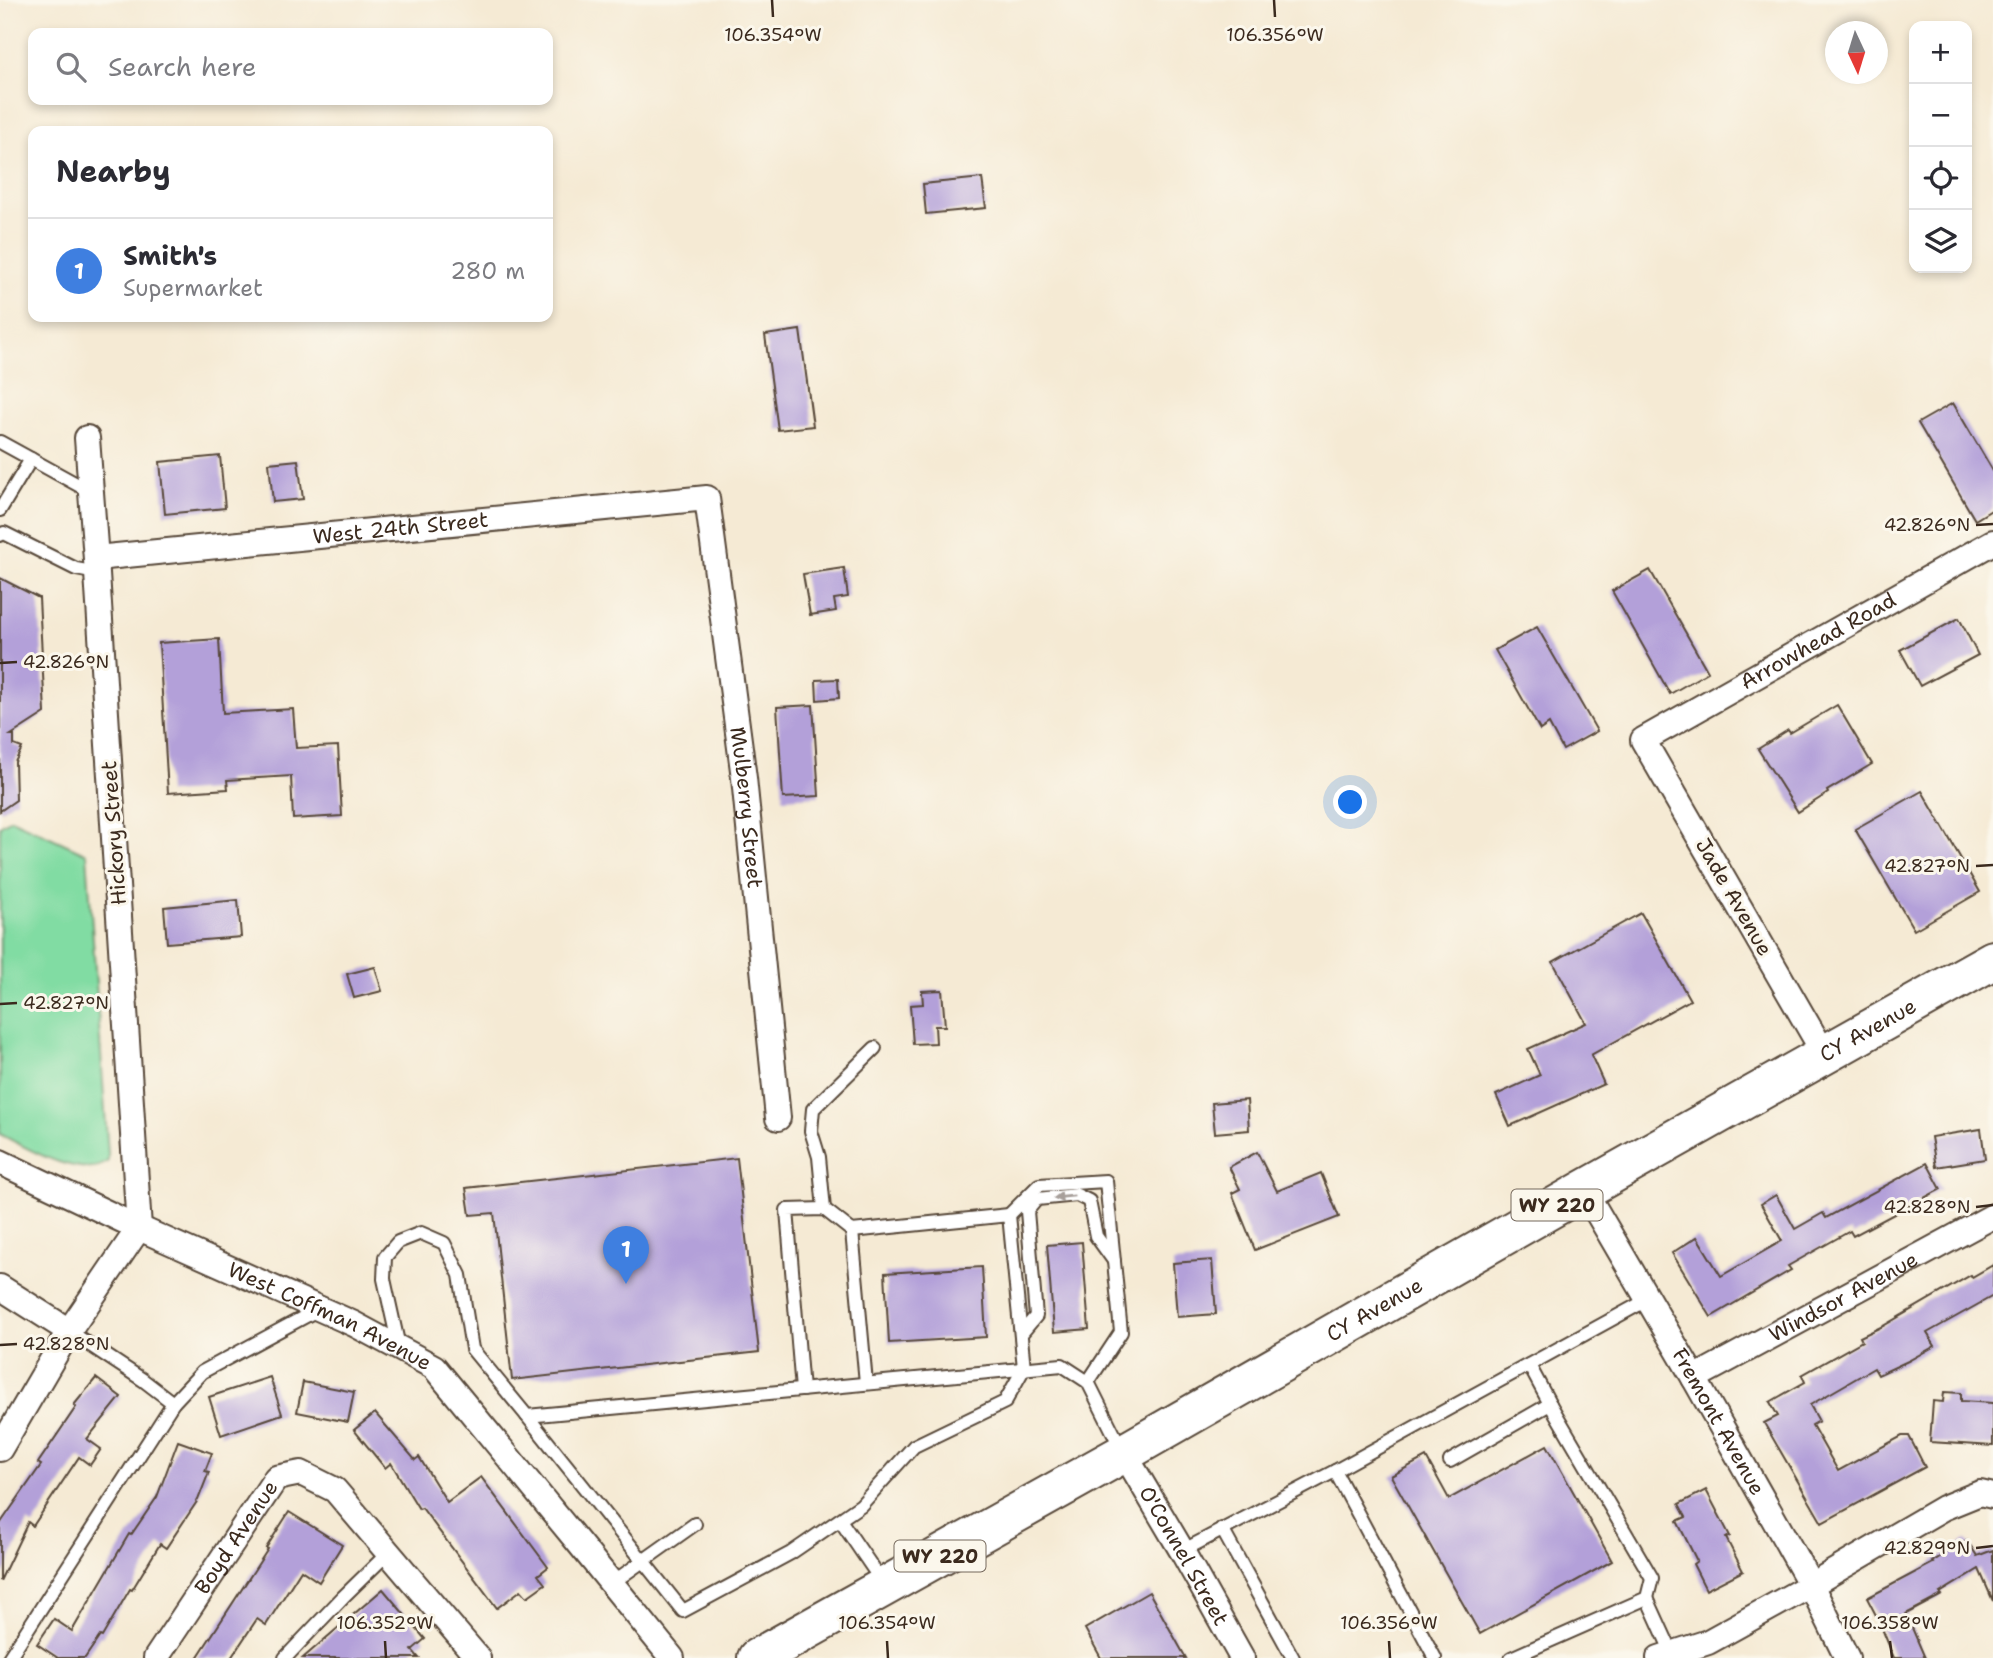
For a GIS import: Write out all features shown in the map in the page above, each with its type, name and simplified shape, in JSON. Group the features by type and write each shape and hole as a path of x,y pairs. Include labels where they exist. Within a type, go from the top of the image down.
{"main road":[{"name":"CY Avenue","path":"757,1658 1993,960"}],"street":[{"name":"Hickory Street","path":"87,438 139,1228"},
{"name":"West 24th Street","path":"97,565 707,498"},
{"name":"Mulberry Street","path":"707,498 744,778 778,1118"},
{"name":"Arrowhead Road","path":"1643,740 1993,542"},
{"name":"Jade Avenue","path":"1643,740 1825,1055"},
{"name":"West Coffman Avenue","path":"0,1161 139,1228 354,1324 433,1367 672,1658"},
{"name":"Fremont Avenue","path":"1584,1190 1811,1585 1847,1658"},
{"name":"Windsor Avenue","path":"1694,1378 1993,1216"},
{"path":"0,1449 69,1331 139,1228"},
{"path":"0,1287 69,1331"},
{"name":"O'Connel Street","path":"1124,1453 1242,1658"},
{"name":"Boyd Avenue","path":"156,1658 276,1478 301,1474 335,1490 478,1658"},
{"path":"1666,1656 1708,1642 1943,1508 1987,1495"}],"lane":[{"path":"0,442 91,492"},
{"path":"31,459 0,512 2,534 76,569 97,565"},
{"path":"824,1209 819,1157 811,1131 813,1109 875,1048"},
{"path":"802,1390 787,1210 824,1209 852,1231 1009,1215 1039,1185 1107,1181 1121,1332 1088,1382"},
{"path":"1021,1334 1036,1316 1027,1211 1037,1199 1077,1195 1089,1201 1096,1236 1114,1261"},
{"path":"399,1349 384,1279 385,1257 398,1242 421,1233 444,1243 460,1275 472,1349 683,1611 791,1553 861,1505 914,1446 1004,1402 1024,1368 1009,1215"},
{"path":"852,1231 866,1383"},
{"path":"1182,1551 1274,1504 1647,1300"},
{"path":"9,1658 173,1403 202,1372 319,1308"},
{"path":"69,1331 173,1403"},
{"path":"527,1416 1062,1365 1088,1382 1124,1453"},
{"path":"1529,1365 1652,1578 1647,1598 1666,1656"},
{"path":"1450,1461 1550,1404"},
{"path":"1335,1471 1435,1658"},
{"path":"840,1520 886,1586"},
{"path":"612,1583 695,1524"},
{"path":"1222,1529 1293,1658"},
{"path":"285,1658 388,1553"},
{"path":"1511,1658 1647,1598"}],"green space":[{"path":"11,819 87,854 108,1154 108,1161 97,1166 69,1165 23,1147 0,1134 0,826"}],"building":[{"path":"982,178 986,208 926,214 923,184"},
{"path":"800,330 813,426 778,430 765,335"},
{"path":"1953,403 1993,471 1993,509 1975,520 1918,423"},
{"path":"220,456 225,508 165,514 160,462"},
{"path":"298,460 303,499 273,502 269,463"},
{"path":"844,568 848,597 834,599 836,611 810,615 803,574"},
{"path":"1650,570 1708,672 1670,694 1612,591"},
{"path":"0,578 39,598 45,713 11,735 14,735 14,745 22,748 15,762 16,800 0,811"},
{"path":"1959,618 1978,655 1920,686 1900,650"},
{"path":"1537,627 1597,731 1563,750 1549,724 1540,730 1495,650"},
{"path":"219,639 223,713 293,709 296,748 338,746 342,816 293,819 291,776 227,780 228,789 168,793 159,643"},
{"path":"838,679 839,698 817,700 816,680"},
{"path":"813,705 819,796 783,798 777,707"},
{"path":"1837,705 1872,764 1798,812 1758,749"},
{"path":"1922,791 1980,892 1914,930 1855,829"},
{"path":"238,900 241,937 167,943 164,907"},
{"path":"1641,913 1690,1000 1591,1055 1604,1084 1510,1126 1496,1095 1540,1075 1528,1049 1586,1023 1553,962"},
{"path":"375,967 382,991 354,998 347,974"},
{"path":"942,990 945,1026 935,1026 936,1043 913,1044 910,1005 923,1004 922,991"},
{"path":"1247,1100 1249,1130 1215,1133 1212,1103"},
{"path":"1981,1129 1985,1159 1936,1167 1931,1137"},
{"path":"1257,1152 1277,1191 1321,1173 1339,1217 1255,1250 1232,1193 1240,1189 1229,1167"},
{"path":"737,1158 759,1352 512,1380 494,1213 470,1215 466,1188"},
{"path":"1927,1163 1941,1189 1853,1236 1850,1231 1788,1266 1791,1270 1711,1317 1672,1253 1697,1237 1721,1276 1782,1241 1761,1204 1776,1195 1795,1229 1823,1213 1826,1218"},
{"path":"1082,1242 1089,1329 1054,1332 1047,1245"},
{"path":"1212,1260 1216,1314 1177,1317 1173,1263"},
{"path":"1993,1265 1993,1296 1927,1333 1935,1346 1878,1375 1874,1368 1810,1405 1819,1421 1812,1425 1838,1471 1902,1436 1909,1436 1925,1467 1822,1523 1764,1423 1778,1416 1770,1402 1805,1382 1802,1375 1862,1341 1860,1337"},
{"path":"982,1267 986,1337 889,1343 885,1273"},
{"path":"270,1377 282,1414 221,1435 209,1397"},
{"path":"96,1378 121,1397 87,1439 101,1449 90,1465 79,1457 33,1526 28,1522 0,1581 0,1524 41,1465 38,1463 76,1407 74,1405"},
{"path":"303,1382 354,1392 348,1422 297,1412"},
{"path":"1944,1392 1961,1393 1961,1401 1993,1403 1993,1446 1930,1442 1933,1401 1943,1402"},
{"path":"375,1413 415,1460 419,1457 447,1502 481,1477 548,1567 538,1575 545,1584 527,1597 521,1590 497,1608 422,1508 419,1509 391,1463 385,1468 354,1430"},
{"path":"178,1441 212,1453 205,1471 209,1472 198,1500 166,1548 160,1544 102,1637 100,1636 85,1658 58,1658 37,1644 54,1619 72,1631 129,1534 131,1535 157,1497"},
{"path":"1547,1445 1612,1561 1480,1634 1391,1476 1426,1457 1449,1499"},
{"path":"1706,1490 1730,1536 1726,1538 1743,1571 1706,1590 1693,1564 1697,1561 1677,1521 1686,1517 1679,1504"},
{"path":"289,1512 342,1545 319,1582 301,1570 266,1625 257,1619 231,1658 197,1658 268,1549 266,1548"},
{"path":"1967,1540 1977,1556 1993,1550 1993,1601 1979,1569 1940,1593 1942,1595 1906,1614 1925,1658 1894,1658 1867,1598 1933,1563"},
{"path":"383,1589 425,1639 412,1650 419,1658 303,1658"},
{"path":"1149,1592 1186,1658 1101,1658 1085,1629"}],"place":[{"name":"Smith's","path":"626,1284"}]}
